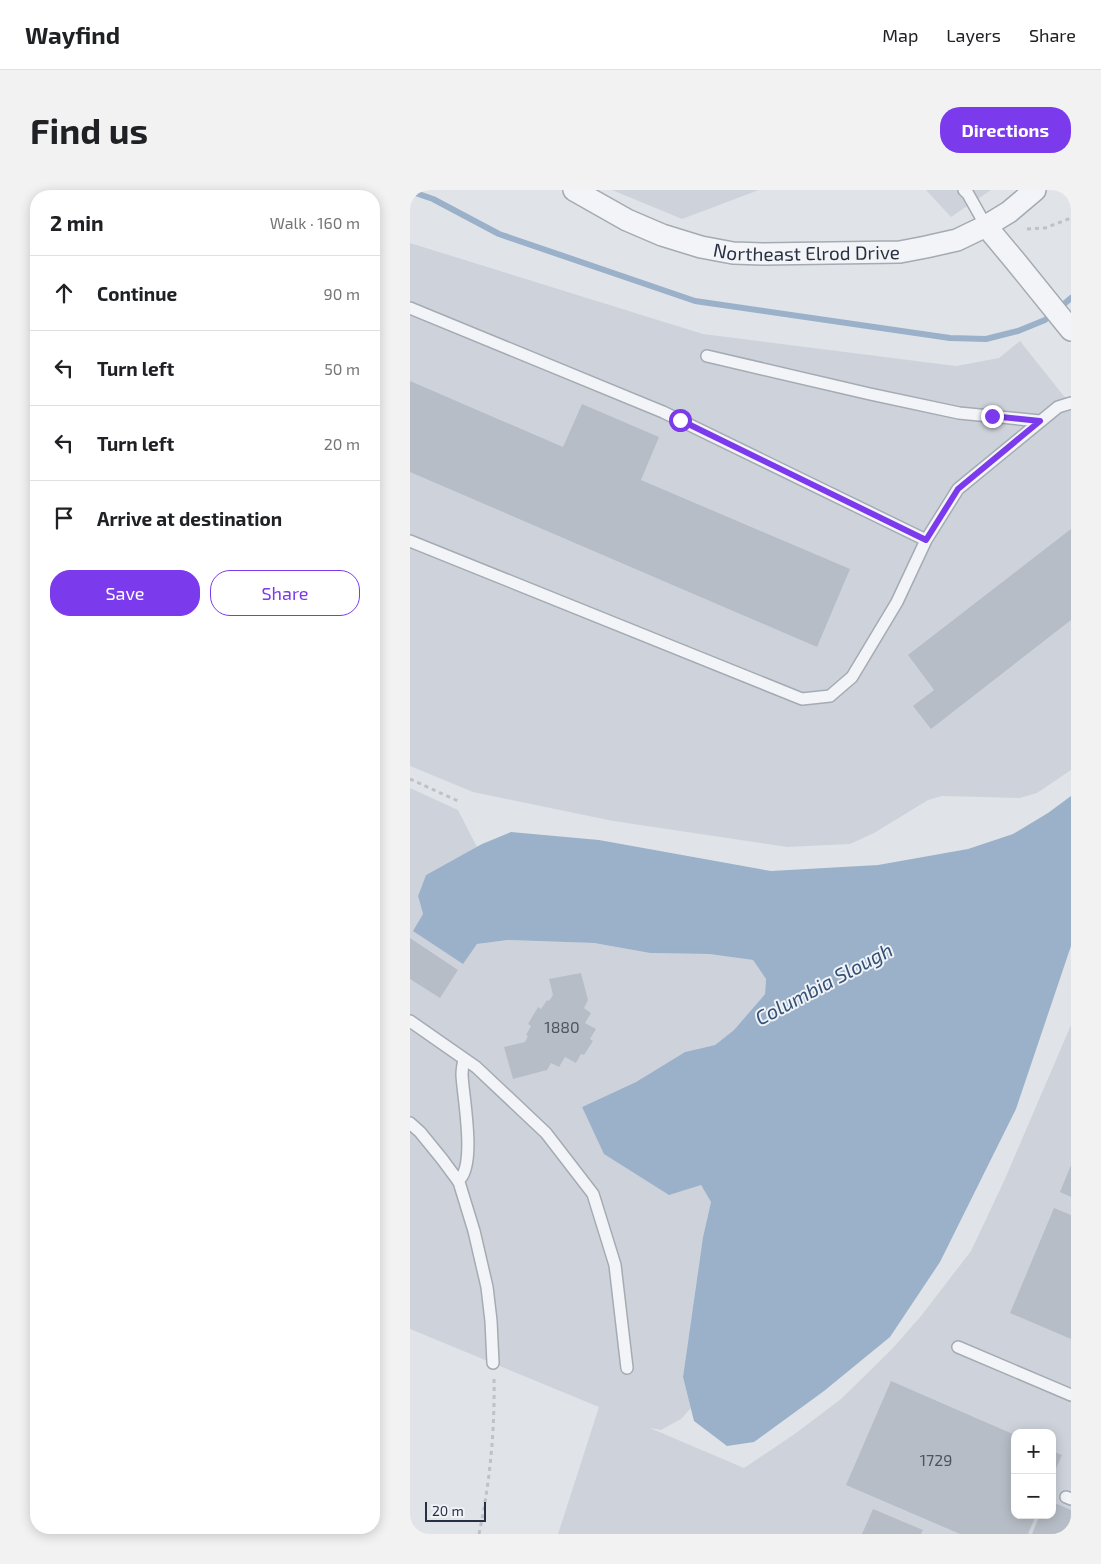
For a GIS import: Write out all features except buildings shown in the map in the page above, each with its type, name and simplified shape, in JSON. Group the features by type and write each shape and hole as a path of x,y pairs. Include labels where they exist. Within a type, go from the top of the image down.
{"street":[{"name":"Northeast Elrod Drive","path":"574,190 627,220 662,235 701,247 733,253 826,254 900,252 957,240 1009,212 1035,190"},
{"path":"986,226 1071,330"}],"lane":[{"path":"964,190 986,226"},
{"path":"410,308 663,412 926,540"},
{"path":"707,356 959,413 1040,421"},
{"path":"410,542 802,698 830,696 852,677 897,602 926,540 958,489 1040,421 1058,408 1071,403"},
{"path":"410,1021 476,1067 546,1133 593,1194 615,1265 626,1368"},
{"path":"458,1181 466,1170 466,1108 462,1072 464,1059"},
{"path":"410,1123 437,1152 458,1181 467,1207 487,1287 493,1363"},
{"path":"958,1347 1071,1395"}],"path":[{"path":"1027,228 1045,228 1071,218"},
{"path":"410,779 458,801"},
{"path":"479,1534 490,1466 494,1415 493,1363"}],"shaded area":[{"path":"612,190 759,190 682,219"},
{"path":"926,190 991,190 951,217"},
{"path":"410,243 703,334 956,366 999,358 1020,341 1071,405 1071,770 1037,793 1020,798 942,796 928,800 874,833 850,844 787,847 613,821 473,792 410,766"},
{"path":"410,788 458,810 477,847 426,875 418,896 423,914 414,931 463,963 477,944 508,940 594,943 650,953 709,954 753,960 766,979 765,994 734,1030 715,1045 685,1052 636,1082 582,1107 592,1128 701,1185 711,1202 703,1237 683,1377 691,1408 681,1419 661,1430 650,1428 744,1468 796,1433 841,1399 892,1349 921,1316 971,1251 1004,1181 1071,1025 1071,1534 558,1534 599,1407 410,1329"}],"water":[{"name":"Columbia Slough","path":"1071,796 1071,946 1016,1109 940,1262 890,1337 824,1391 754,1442 727,1446 694,1421 683,1377 703,1237 711,1202 701,1185 669,1195 604,1154 582,1107 636,1082 685,1052 715,1045 734,1030 765,994 766,979 753,960 709,954 650,953 594,943 508,940 477,944 463,964 413,931 423,914 418,896 426,875 482,844 511,832 599,840 771,871 878,865 968,849 1013,834 1048,813"}],"waterway":[{"path":"410,191 433,199 499,234 695,301 950,338 986,339 1018,331 1045,320 1071,298"}],"route":[{"path":"680,420 926,540 958,489 1040,421 992,416"}]}
